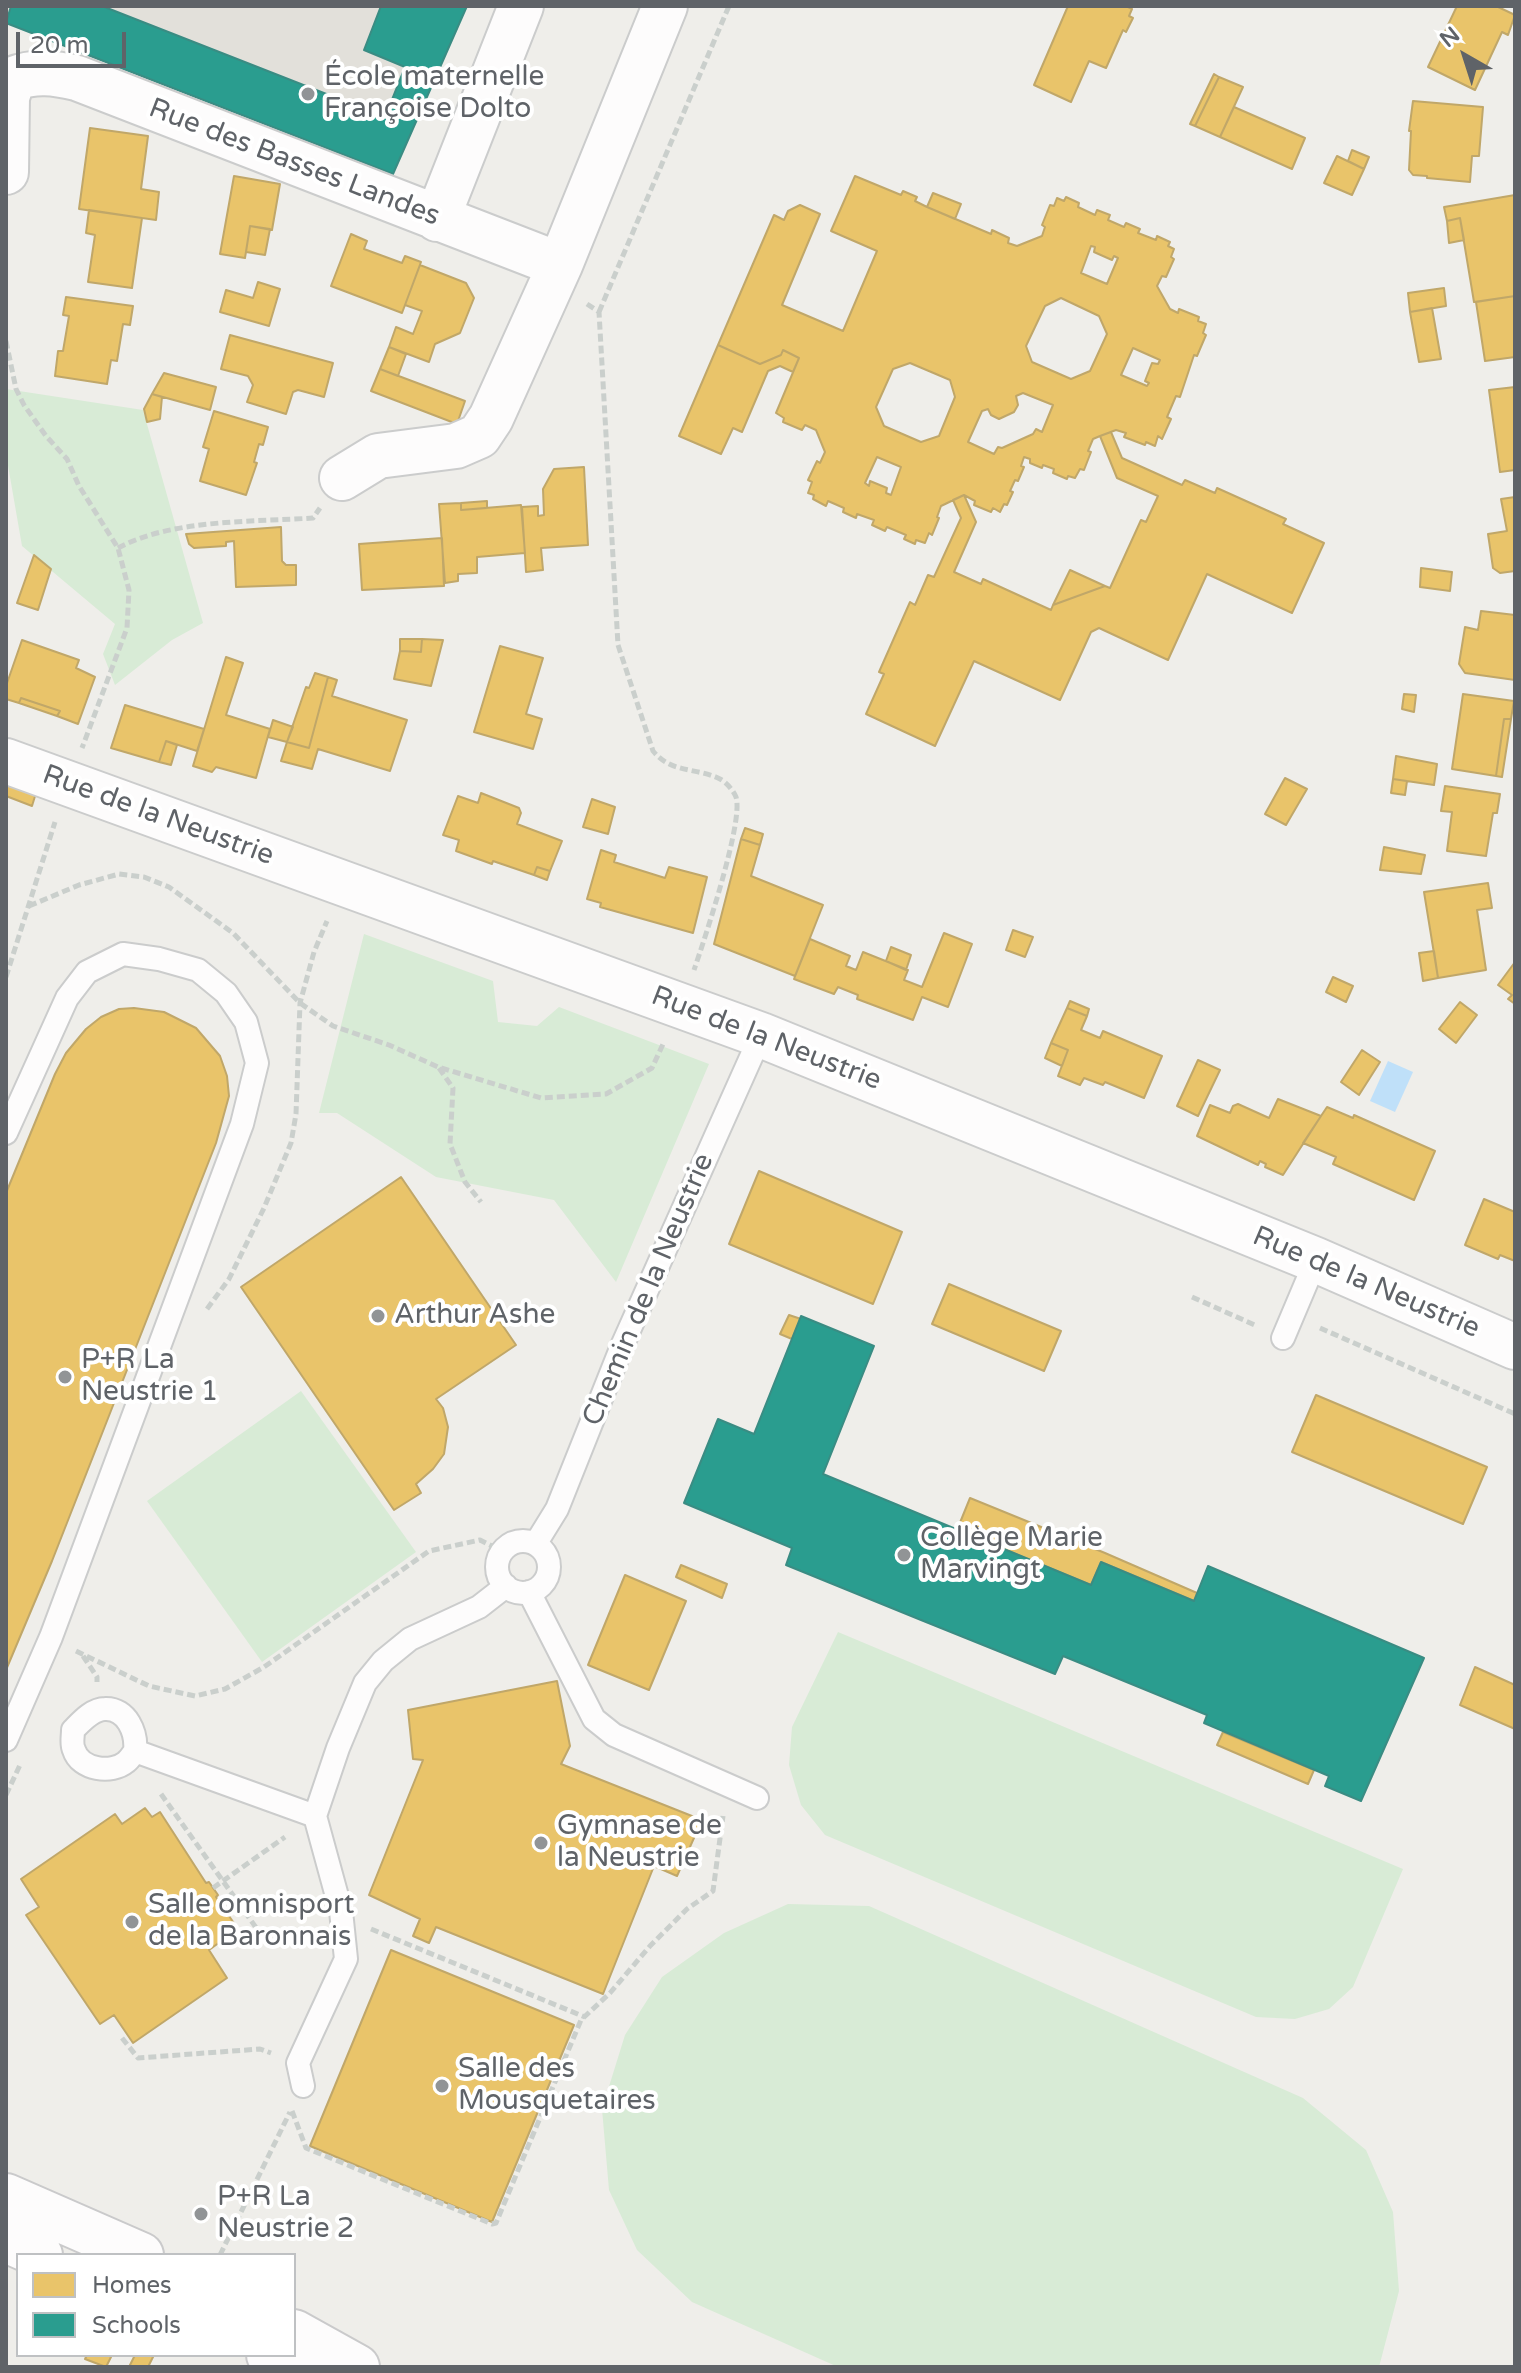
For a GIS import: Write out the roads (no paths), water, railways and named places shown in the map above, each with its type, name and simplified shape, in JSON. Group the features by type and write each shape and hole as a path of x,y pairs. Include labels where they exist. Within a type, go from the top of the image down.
{"street":[{"path":"437,219 521,6"},
{"path":"342,478 378,456 456,446 479,436 491,418 556,274 665,6"},
{"name":"Rue des Basses Landes","path":"6,172 7,97 13,79 26,74 51,73 77,78 437,219 556,274"},
{"name":"Rue de la Neustrie","path":"6,761 761,1035 1316,1260 1515,1347"},
{"path":"6,2196 136,2253"},
{"path":"6,2240 35,2253"},
{"path":"296,2333 357,2367"},
{"path":"274,2357 299,2367"}],"lane":[{"path":"6,1133 67,998 87,972 123,954 159,959 198,970 226,993 246,1022 257,1063 242,1124 51,1637 6,1740"},
{"name":"Chemin de la Neustrie","path":"536,1543 557,1509 622,1346 761,1035"},
{"path":"1283,1338 1316,1260"},
{"path":"521,1540 536,1543 548,1556 550,1566 544,1583 538,1589 521,1593 506,1586 497,1565 502,1551 521,1540"},
{"path":"303,2086 298,2063 346,1959 342,1917 315,1816 338,1748 365,1683 383,1661 410,1639 479,1607 506,1586"},
{"path":"529,1592 594,1719 614,1735 757,1798"},
{"path":"135,1751 315,1816"}],"water":[{"path":"1388,1061 1413,1072 1395,1112 1370,1101"}],"place":[{"name":"École maternelle Françoise Dolto","path":"308,94"},
{"name":"Arthur Ashe","path":"378,1316"},
{"name":"P+R La Neustrie 1","path":"65,1377"},
{"name":"Collège Marie Marvingt","path":"904,1555"},
{"name":"Gymnase de la Neustrie","path":"541,1843"},
{"name":"Salle omnisport de la Baronnais","path":"132,1922"},
{"name":"Salle des Mousquetaires","path":"442,2086"},
{"name":"P+R La Neustrie 2","path":"201,2214"}]}
